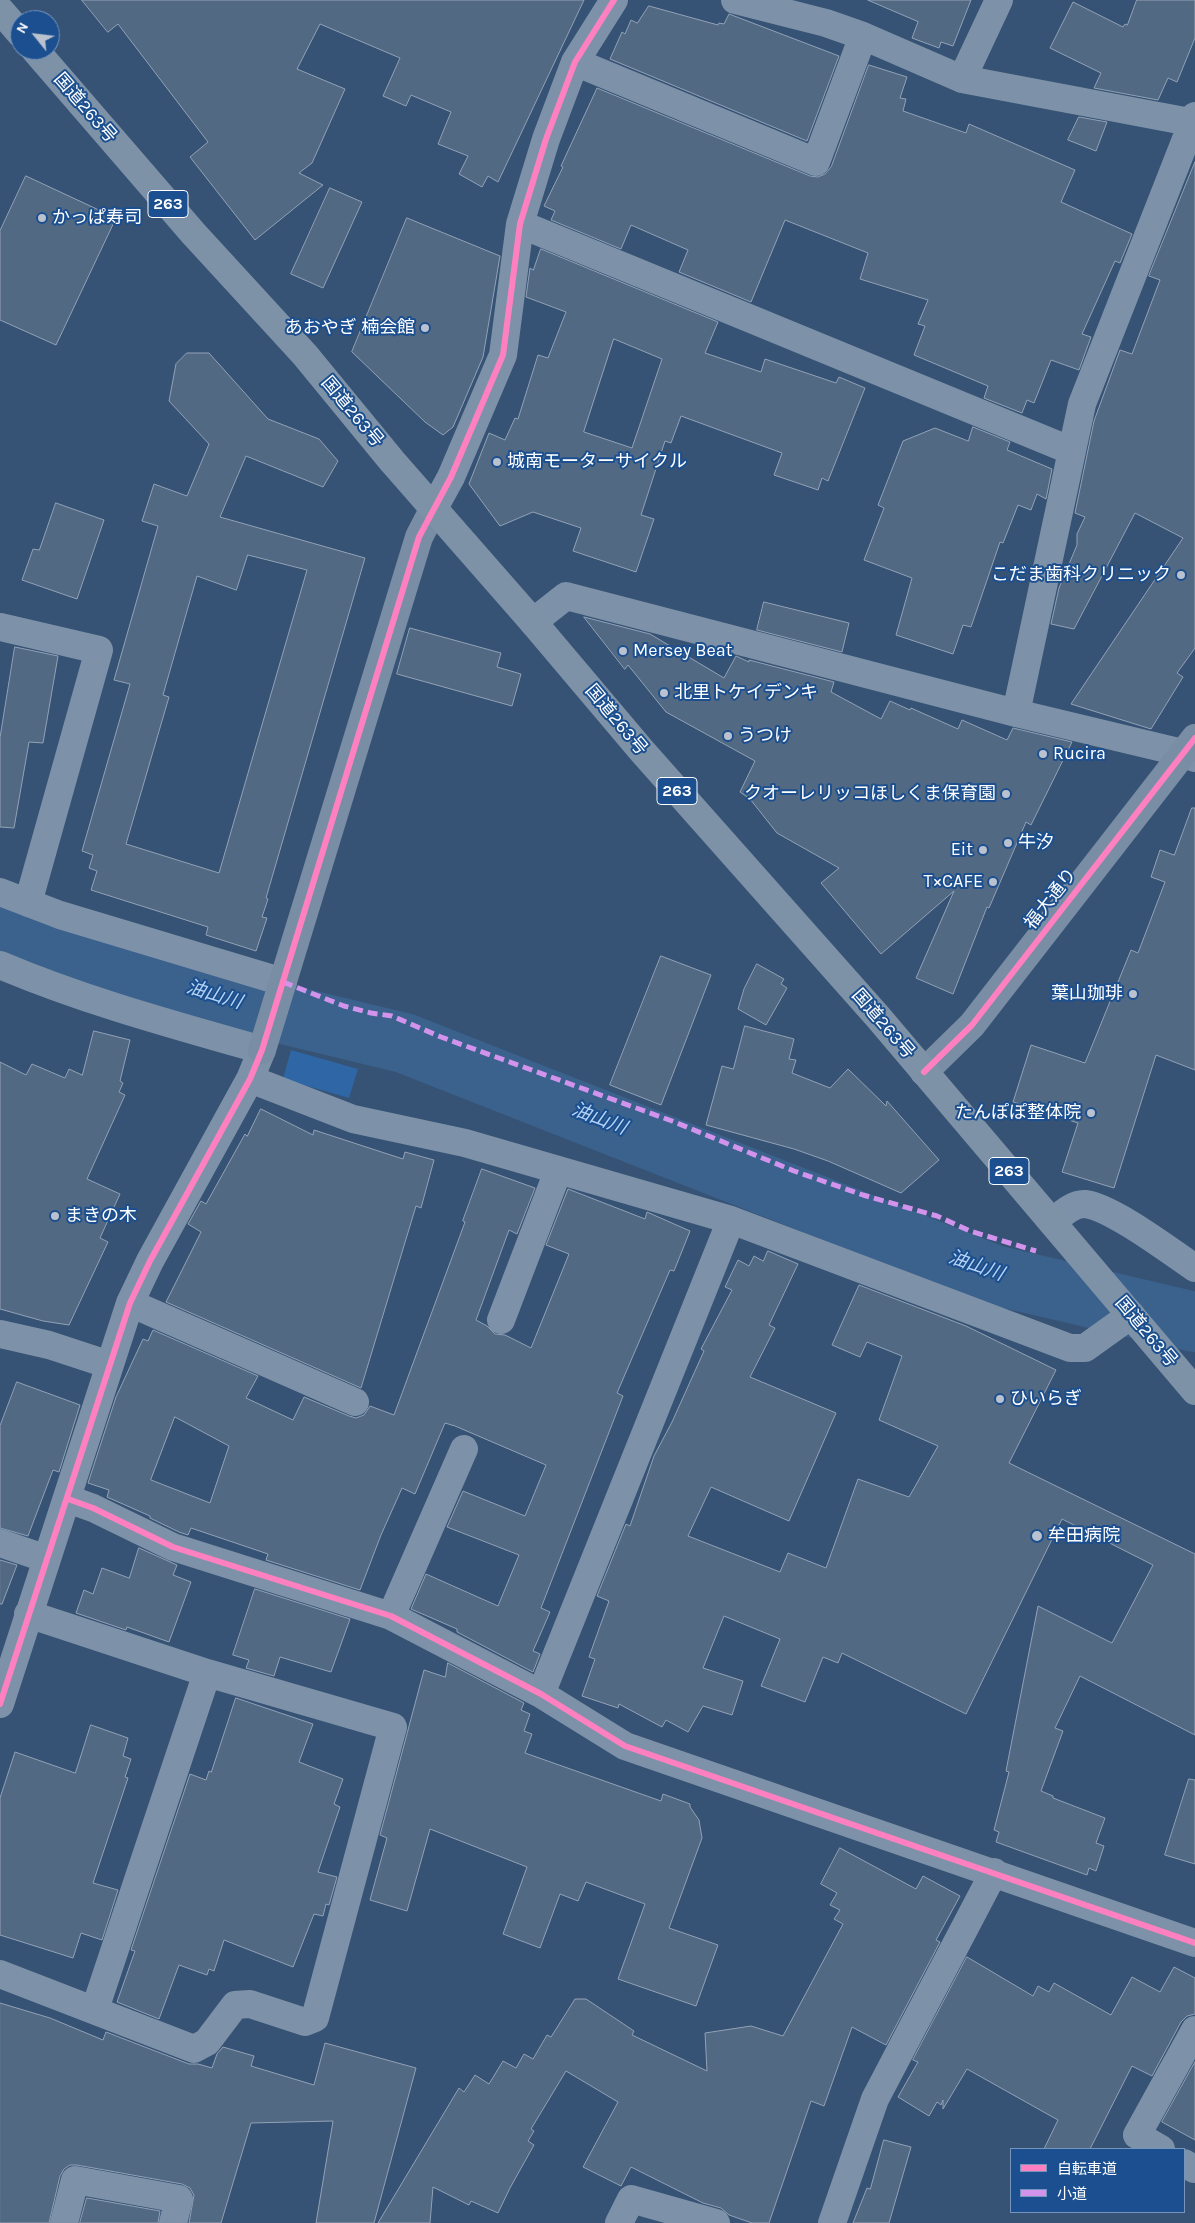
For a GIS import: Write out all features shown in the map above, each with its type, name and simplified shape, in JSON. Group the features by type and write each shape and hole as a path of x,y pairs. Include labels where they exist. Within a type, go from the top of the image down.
{"highway":[{"path":"0,10 10,22"},
{"name":"国道263号","path":"44,60 193,233 305,355 392,461 533,622 642,751 878,1018 1195,1391"}],"street":[{"path":"0,1704 130,1303 150,1261 250,1080 262,1050 419,537 451,477 503,355 520,224 546,139 575,62 614,0"},
{"path":"735,0 826,23 863,36 962,79 1194,121 1082,404 1016,713"},
{"path":"962,79 999,0"},
{"path":"575,62 816,162 863,36"},
{"path":"520,224 1072,451"},
{"path":"533,622 566,596 1016,713 1191,750"},
{"path":"0,627 99,650 28,903"},
{"name":"福大通り","path":"924,1072 972,1025 1191,750"},
{"path":"0,892 60,915 283,982"},
{"path":"0,965 36,981 141,1016 262,1050"},
{"path":"250,1080 353,1119 465,1143 730,1220 1070,1348 1085,1348 1131,1315"},
{"path":"501,1320 558,1171"},
{"path":"1052,1222 1072,1207 1084,1204 1108,1212 1195,1268"},
{"path":"540,1694 730,1220"},
{"path":"130,1303 355,1402"},
{"path":"0,1334 49,1345 110,1365"},
{"path":"391,1616 464,1449"},
{"path":"68,1499 93,1508 173,1547 391,1616 540,1694 625,1746 1195,1943"},
{"path":"0,1544 47,1559"},
{"path":"0,1974 95,2009 194,2049 207,2042 235,2005 250,2004 305,2022 315,2018 394,1727 207,1673 28,1614"},
{"path":"95,2009 207,1673"},
{"path":"832,2223 875,2099 994,1872"},
{"path":"1159,2148 1137,2135 1195,2030"},
{"path":"64,2223 75,2180 179,2199 173,2223"},
{"path":"619,2223 631,2199 716,2223"}],"shaded area":[{"path":"291,1050 358,1069 349,1098 283,1079"}],"building":[{"path":"82,0 584,0 498,182 488,176 482,187 459,174 468,156 438,144 451,112 411,95 406,106 383,96 400,58 320,24 297,69 345,89 312,163 299,173 323,185 255,240 190,157 208,142 118,24 108,32"},
{"path":"868,0 971,0 953,46 941,42 939,48 912,38 918,22"},
{"path":"1137,0 1195,0 1195,38 1177,82 1168,78 1158,100 1094,88 1101,73 1050,48 1073,2 1123,27 1125,24 1127,25"},
{"path":"649,6 718,25 719,23 724,24 729,14 839,56 807,141 610,59 622,32 625,34 631,20 637,23"},
{"path":"869,65 907,77 900,98 906,99 903,111 966,133 969,124 1075,170 1061,202 1132,234 1120,263 1115,261 1082,334 1091,337 1079,370 1051,360 1034,403 1027,400 1022,413 984,398 988,386 914,355 925,326 918,324 928,300 860,279 868,253 785,220 751,302 679,272 688,250 631,225 621,249 551,220 555,211 544,206 597,88 810,176 818,177 825,174 831,167"},
{"path":"1079,117 1107,122 1096,151 1068,140"},
{"path":"1195,162 1195,648 1177,673 1183,677 1151,729 1071,704 1183,538 1135,513 1074,629 1051,624 1059,588 1077,545 1077,534 1085,517 1075,513 1094,421 1120,350 1132,354 1160,280 1149,276"},
{"path":"26,176 116,218 56,345 0,320 0,231"},
{"path":"330,188 362,202 323,288 291,274"},
{"name":"あおやぎ 楠会館","path":"407,218 500,256 483,357 453,427 443,435 425,422 352,352"},
{"path":"541,249 718,322 705,353 761,372 765,359 836,383 839,377 865,388 828,481 822,478 818,490 774,475 782,453 681,416 671,443 665,441 641,515 654,519 636,572 573,551 581,528 533,512 500,526 469,484 489,433 505,440 515,418 518,419 538,355 548,358 566,312 526,297 530,268 533,270","holes":["614,339 662,359 632,448 584,432"]},
{"path":"187,353 209,353 268,419 319,439 338,461 323,487 246,456 220,517 365,558 266,898 268,899 262,917 267,918 256,951 206,935 208,927 91,890 97,871 89,868 93,855 82,851 130,684 114,680 158,526 142,521 154,484 187,496 209,444 169,401 176,364","holes":["248,555 307,570 219,873 126,844 169,697 163,695 197,576 236,590"]},
{"path":"973,427 1010,442 1007,450 1052,469 1046,499 1037,494 1031,510 1018,505 1003,543 1000,542 971,627 963,625 953,654 896,635 912,578 864,560 884,508 878,505 903,441 935,428 968,441"},
{"path":"56,503 104,520 77,599 22,580 33,549 39,550"},
{"path":"764,602 849,623 842,652 757,630"},
{"path":"584,617 650,634 724,678 736,656 749,662 749,660 834,682 831,692 881,719 890,701 910,710 911,708 958,729 962,720 1007,740 1013,728 1072,742 1031,825 1026,822 989,908 987,907 953,994 916,978 954,891 881,954 821,883 839,868 777,833 750,799 740,792 755,761 666,712 628,665 625,669"},
{"path":"410,628 501,653 497,667 521,674 512,706 397,674"},
{"path":"15,647 58,656 43,743 29,742 14,828 0,827 0,738"},
{"path":"1192,808 1195,808 1195,1070 1156,1055 1114,1188 1062,1172 1078,1123 1013,1102 1031,1045 1085,1063 1131,950 1138,953 1165,882 1151,877 1160,850 1174,855"},
{"path":"661,956 711,975 661,1105 610,1085"},
{"path":"757,964 784,979 781,984 787,988 766,1025 738,1009 744,989"},
{"path":"745,1026 794,1039 789,1059 796,1060 792,1073 830,1088 848,1069 886,1106 887,1101 939,1160 901,1193 828,1161 794,1149 706,1125 722,1066 733,1069"},
{"path":"94,1031 130,1040 120,1081 123,1083 119,1092 125,1095 87,1179 120,1194 100,1238 108,1242 69,1325 43,1321 0,1309 0,1062 26,1075 32,1064 65,1078 69,1069 82,1075"},
{"path":"261,1109 313,1135 314,1130 403,1159 405,1152 434,1160 421,1208 416,1206 361,1388 166,1302 201,1232 188,1224 201,1201 206,1204"},
{"path":"482,1169 535,1188 517,1234 509,1230 476,1320 487,1326 495,1334 505,1335 531,1348 569,1254 546,1245 568,1189 645,1219 647,1212 690,1231 674,1271 670,1270 617,1393 623,1396 541,1608 550,1612 533,1651 540,1654 533,1672 457,1632 457,1629 411,1609 426,1574 498,1606 519,1555 447,1527 463,1491 525,1516 546,1465 455,1426 445,1423 415,1494 402,1488 381,1535 360,1590 266,1560 268,1554 191,1528 188,1535 179,1532 150,1518 150,1516 107,1497 109,1490 88,1483 116,1397 143,1339 148,1341 153,1330 258,1376 246,1398 293,1420 304,1397 356,1418 364,1415 370,1406 394,1415 465,1222 463,1221","holes":["175,1417 229,1446 210,1503 151,1480"]},
{"path":"768,1251 798,1264 769,1325 775,1328 750,1377 836,1413 789,1521 711,1487 688,1536 780,1572 788,1553 826,1568 858,1479 909,1497 938,1446 879,1420 902,1356 867,1342 860,1357 832,1345 859,1285 966,1326 1056,1370 1009,1463 1195,1554 1195,1735 1080,1676 1055,1728 1063,1731 1041,1791 1053,1796 1053,1798 1105,1818 1096,1843 1104,1846 1096,1871 1089,1868 1087,1875 996,1842 999,1832 994,1830 1009,1772 1006,1771 1038,1606 1112,1643 1153,1565 1062,1519 966,1714 842,1653 838,1663 823,1657 805,1702 761,1686 780,1639 724,1616 703,1668 743,1681 732,1715 703,1706 688,1732 666,1720 662,1727 619,1704 618,1708 582,1696 595,1659 589,1657 609,1601 597,1596 626,1524 630,1526 654,1456 672,1422 704,1351 701,1349 732,1290 725,1287 738,1260 749,1266 754,1256 763,1261"},
{"path":"17,1382 80,1405 59,1472 53,1470 28,1536 0,1528 0,1426"},
{"path":"139,1548 177,1565 173,1575 191,1582 169,1642 127,1627 126,1630 76,1613 84,1590 93,1594 102,1568 129,1578"},
{"path":"0,1560 17,1565 2,1604 0,1604"},
{"path":"255,1589 350,1619 331,1672 280,1657 274,1676 246,1668 249,1660 233,1655"},
{"path":"448,1663 524,1703 521,1710 530,1714 524,1731 532,1734 525,1753 661,1801 663,1794 690,1804 699,1820 702,1838 669,1928 718,1945 696,2006 618,1979 645,1904 586,1882 578,1901 560,1894 540,1948 503,1934 527,1867 430,1829 407,1911 370,1900 387,1838 380,1835 424,1670 445,1677"},
{"path":"236,1698 313,1724 299,1762 343,1779 334,1804 340,1807 318,1872 337,1877 329,1905 326,1904 323,1916 314,1914 293,1967 224,1940 214,1971 209,1969 207,1975 179,1965 159,2019 117,2002 135,1951 131,1950 190,1774 206,1780 209,1771 211,1772"},
{"path":"91,1725 128,1738 123,1756 131,1759 125,1777 128,1778 93,1883 118,1890 102,1940 81,1933 73,1958 0,1935 0,1798 15,1752 75,1773"},
{"path":"1189,1779 1195,1780 1195,1864 1165,1855"},
{"path":"840,1848 916,1889 923,1876 960,1896 936,1940 940,1942 886,2045 852,2027 824,2106 811,2101 769,2223 752,2223 729,2215 721,2208 703,2203 631,2167 621,2186 583,2167 618,2102 566,2071 531,2129 534,2131 528,2141 534,2145 498,2213 471,2201 469,2205 433,2187 430,2223 378,2223 459,2088 464,2092 475,2075 489,2084 503,2061 516,2068 524,2054 533,2059 547,2035 551,2037 575,1999 586,1999 634,2031 632,2035 707,2071 705,2033 751,2026 783,2036 843,1924 834,1919 840,1910 830,1905 837,1893 821,1884"},
{"path":"967,1957 1033,1996 1038,1986 1049,1992 1054,1983 1111,2015 1132,1977 1160,1992 1174,1967 1195,1978 1195,2014 1187,2016 1181,2022 1152,2076 1132,2066 1091,2148 1044,2148 1058,2120 967,2069 943,2109 943,2100 941,2105 937,2102 929,2116 898,2097 918,2062 913,2060"},
{"path":"0,2003 50,2018 103,2040 106,2032 189,2064 198,2064 212,2068 217,2054 223,2047 254,2056 251,2066 314,2085 325,2043 416,2068 374,2223 316,2223 333,2121 251,2123 221,2223 189,2223 194,2195 190,2188 182,2184 70,2165 64,2169 60,2176 49,2223 0,2223"},
{"path":"1195,2062 1195,2140 1162,2122"},
{"path":"884,2140 911,2147 889,2223 853,2223 867,2188 870,2189"},
{"path":"87,2198 160,2211 158,2223 80,2223"}],"waterway":[{"name":"油山川","path":"0,922 225,1000 404,1043 994,1275 1195,1322"}],"marked path":[{"path":"283,982 344,1006 392,1016 441,1037 672,1121 794,1171 863,1195 937,1216 970,1231 1036,1251"}],"cycle path":[{"path":"0,1704 130,1303 150,1261 250,1079 262,1050 419,537 451,477 503,355 520,224 546,139 575,62 614,0"},
{"path":"924,1072 972,1025 1195,738"},
{"path":"68,1499 93,1508 173,1547 391,1616 541,1694 625,1746 1195,1943"}],"place":[{"name":"かっぱ寿司","path":"42,218"},
{"name":"あおやぎ 楠会館","path":"425,328"},
{"name":"城南モーターサイクル","path":"497,462"},
{"name":"こだま歯科クリニック","path":"1181,575"},
{"name":"Mersey Beat","path":"623,651"},
{"name":"北里トケイデンキ","path":"664,693"},
{"name":"うつけ","path":"728,736"},
{"name":"Rucira","path":"1043,754"},
{"name":"クオーレリッコほしくま保育園","path":"1006,794"},
{"name":"牛汐","path":"1008,843"},
{"name":"Eit","path":"983,850"},
{"name":"T×CAFE","path":"993,882"},
{"name":"葉山珈琲","path":"1133,994"},
{"name":"たんぽぽ整体院","path":"1091,1113"},
{"name":"まきの木","path":"55,1216"},
{"name":"ひいらぎ","path":"1000,1399"},
{"name":"牟田病院","path":"1037,1536"}]}
